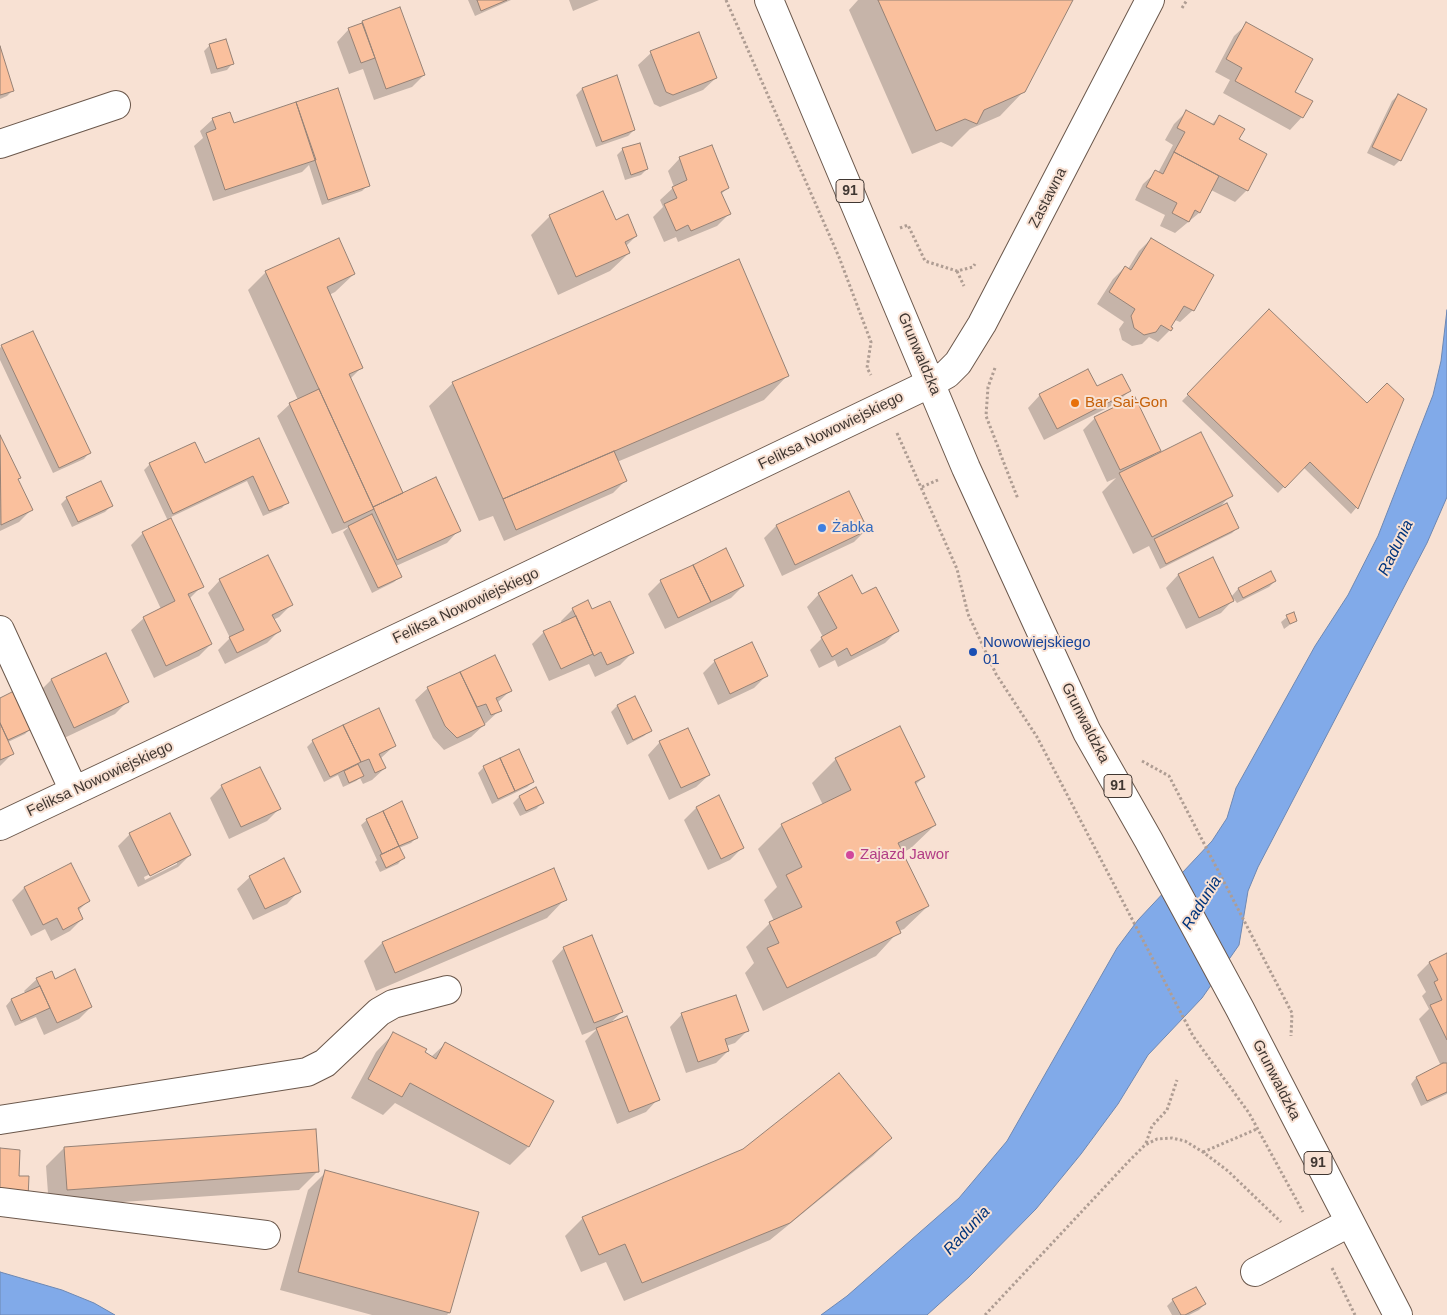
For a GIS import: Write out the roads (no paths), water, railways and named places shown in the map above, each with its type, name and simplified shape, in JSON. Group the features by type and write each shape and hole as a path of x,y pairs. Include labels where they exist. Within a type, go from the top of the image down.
{"main road":[{"name":"Grunwaldzka","path":"769,0 966,468 1087,732 1149,841 1240,1010 1398,1315"},
{"name":"Zastawna","path":"931,383 947,374 958,363 982,324 1150,0"},
{"path":"0,144 116,105"},
{"name":"Feliksa Nowowiejskiego","path":"0,826 931,383"},
{"path":"0,630 74,791"},
{"path":"0,1120 308,1072 325,1063 379,1012 393,1004 447,990"},
{"path":"0,1202 266,1235"},
{"path":"1255,1272 1315,1235 1349,1223"}],"water":[{"name":"Radunia","path":"1447,310 1447,497 1427,543 1258,867 1248,891 1239,945 1202,998 1148,1055 1118,1104 1081,1154 1036,1209 969,1277 927,1315 821,1315 847,1296 959,1198 1007,1141 1117,948 1138,920 1212,841 1227,818 1236,788 1315,646 1348,595 1378,536 1433,395 1441,361"},
{"path":"0,1272 62,1290 94,1303 115,1315 0,1315"}],"place":[{"name":"Bar Sai-Gon","path":"1075,403"},
{"name":"Żabka","path":"822,528"},
{"name":"Nowowiejskiego 01","path":"973,652"},
{"name":"Zajazd Jawor","path":"850,855"}]}
